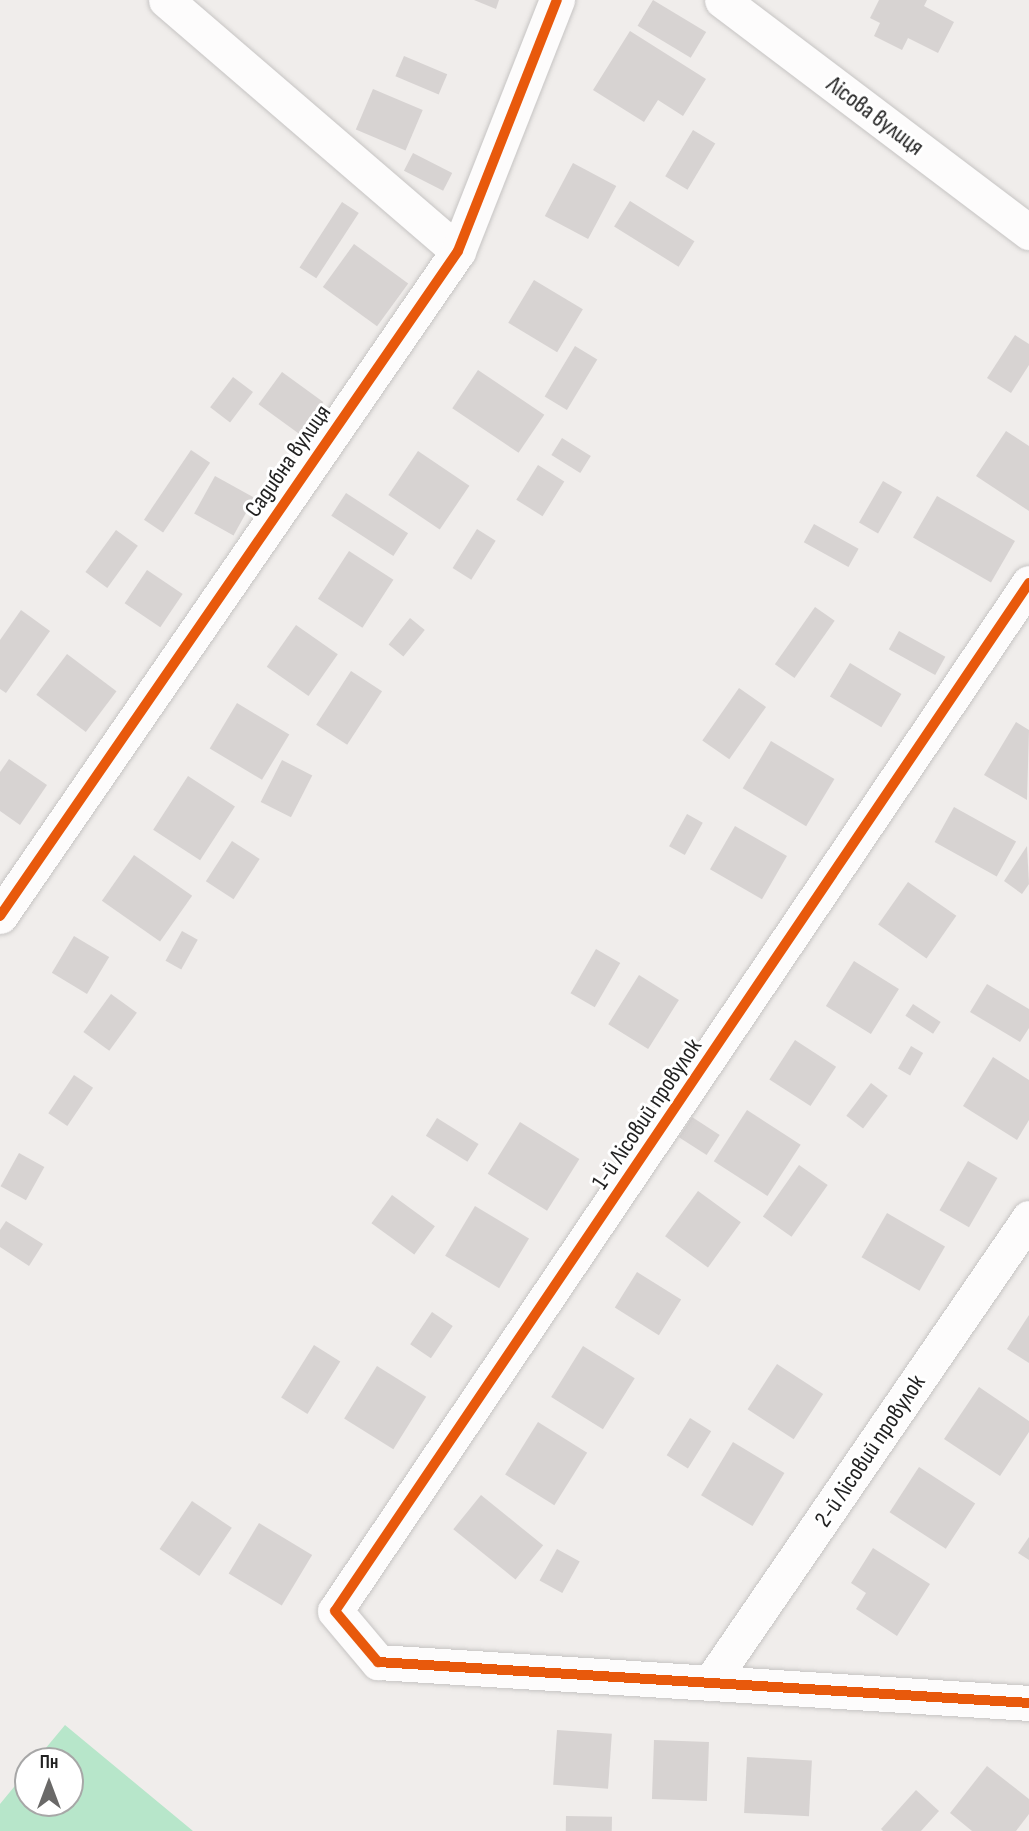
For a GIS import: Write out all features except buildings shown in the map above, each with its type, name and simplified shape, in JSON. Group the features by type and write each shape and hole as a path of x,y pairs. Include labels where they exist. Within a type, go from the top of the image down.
{"street":[{"path":"166,0 458,251"},
{"name":"Садибна вулиця","path":"0,916 458,251 557,0"},
{"name":"Лісова вулиця","path":"722,0 1029,232"},
{"name":"1-й Лісовий провулок","path":"710,1683 378,1662 335,1611 1029,583"},
{"name":"2-й Лісовий провулок","path":"710,1683 1029,1218"},
{"path":"710,1683 1029,1703"}],"green space":[{"path":"65,1725 193,1831 0,1831 0,1804 14,1787 14,1817 84,1817 84,1747 47,1747"}],"cycle path":[{"path":"0,916 458,251 557,0"},
{"path":"1029,583 335,1611 378,1662 1029,1703"}]}
